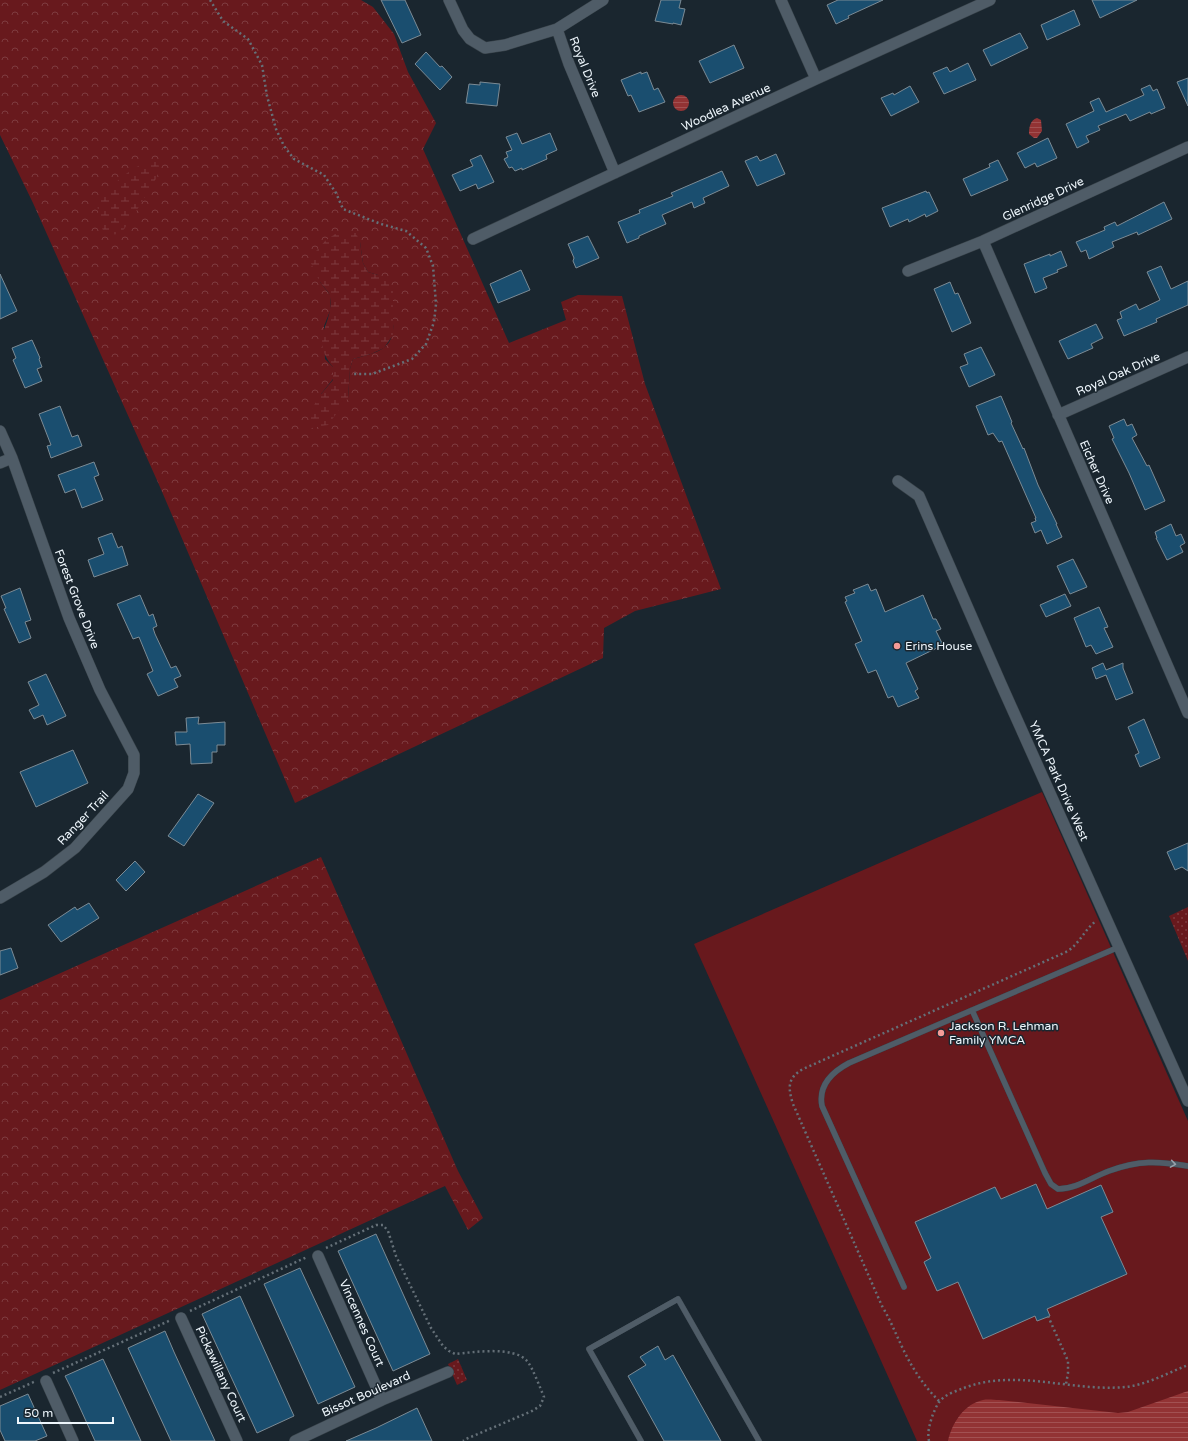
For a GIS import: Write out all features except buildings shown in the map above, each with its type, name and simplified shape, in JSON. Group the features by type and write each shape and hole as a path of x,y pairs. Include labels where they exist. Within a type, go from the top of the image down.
{"street":[{"name":"Royal Drive","path":"449,0 463,30 470,39 485,48 505,45 556,29 569,64 615,173"},
{"path":"556,29 603,0"},
{"path":"781,0 816,79"},
{"name":"Woodlea Avenue","path":"473,239 816,79 990,0"},
{"name":"Glenridge Drive","path":"908,271 983,241 1188,147"},
{"name":"Eicher Drive","path":"983,241 1188,713"},
{"name":"Royal Oak Drive","path":"1058,415 1188,357"},
{"name":"Forest Grove Drive","path":"0,431 12,458 69,618 100,690 134,755 134,773"},
{"path":"0,463 12,458"},
{"name":"YMCA Park Drive West","path":"898,481 919,496 1188,1101"},
{"name":"Ranger Trail","path":"0,898 44,872 75,848 128,789 134,773"},
{"name":"Vincennes Court","path":"316,1254 382,1400"},
{"name":"Pickawillany Court","path":"180,1316 237,1441"},
{"name":"Bissot Boulevard","path":"295,1441 382,1400 448,1372"},
{"path":"45,1378 73,1441"}],"lane":[{"path":"904,1287 822,1106 822,1089 828,1079 836,1070 849,1063 1119,947"},
{"path":"972,1010 1051,1184 1058,1189 1068,1189 1109,1171 1142,1162 1159,1162 1188,1166"},
{"path":"641,1441 590,1349 678,1298 759,1441"}],"path":[{"path":"210,0 223,21 248,39 262,65 267,96 276,129 284,146 294,159 324,175 336,193 344,209 381,224 406,231 426,248 433,266 436,304 434,322 426,344 412,359 372,374 352,374"},
{"path":"939,1401 915,1372 905,1354 892,1322 882,1306 793,1104 790,1094 790,1086 795,1074 803,1069 1071,950 1089,927 1096,921"},
{"path":"0,1397 45,1378 376,1225 383,1225 388,1230 396,1256 431,1328 443,1346 455,1354 501,1351 514,1353 527,1360 544,1397 540,1406 532,1411 463,1441"},
{"path":"1048,1316 1068,1361 1066,1384"},
{"path":"929,1441 930,1423 939,1401 958,1389 987,1381 1008,1379 1105,1388 1129,1387 1152,1380 1188,1365"}],"green space":[{"path":"0,0 361,0 373,7 394,34 408,72 436,123 423,149 509,343 566,320 561,302 578,295 622,296 645,384 721,589 635,611 604,628 603,658 295,803 160,487 33,203 0,135","holes":["360,242 363,263 368,272 378,275 392,314 392,334 389,342 382,349 372,354 353,359 350,369 348,398 321,394 333,379 333,367 325,359 324,326 330,311 330,295 320,282"]},
{"path":"155,159 159,166 157,177 129,223 120,234 105,235 100,223 97,204 109,189 122,177 138,166"},
{"path":"356,233 360,242 363,263 368,272 378,275 393,287 393,335 384,348 371,354 353,359 350,369 348,398 328,425 312,428 308,415 321,394 333,380 333,367 326,357 322,339 329,316 330,297 320,282 309,259 325,241 335,234"},
{"name":"Jackson R. Lehman Family YMCA","path":"1042,792 1188,1121 1188,1441 917,1441 694,944"},
{"path":"321,857 458,1171 483,1218 468,1230 445,1186 0,1390 0,1000"},
{"path":"1188,907 1188,961 1169,916"},
{"path":"458,1359 467,1380 457,1385 448,1364"}],"shaded area":[{"path":"678,95 684,95 689,100 687,109 684,111 678,111 673,106 673,100"},
{"path":"1037,118 1041,120 1042,131 1037,138 1034,138 1029,134 1029,129 1031,122"},
{"path":"1188,1391 1188,1441 948,1441 952,1428 960,1415 976,1402 983,1400 999,1400 1118,1413 1128,1412"}],"place":[{"name":"Erins House","path":"897,646"},
{"name":"Jackson R. Lehman Family YMCA","path":"941,1033"}]}
